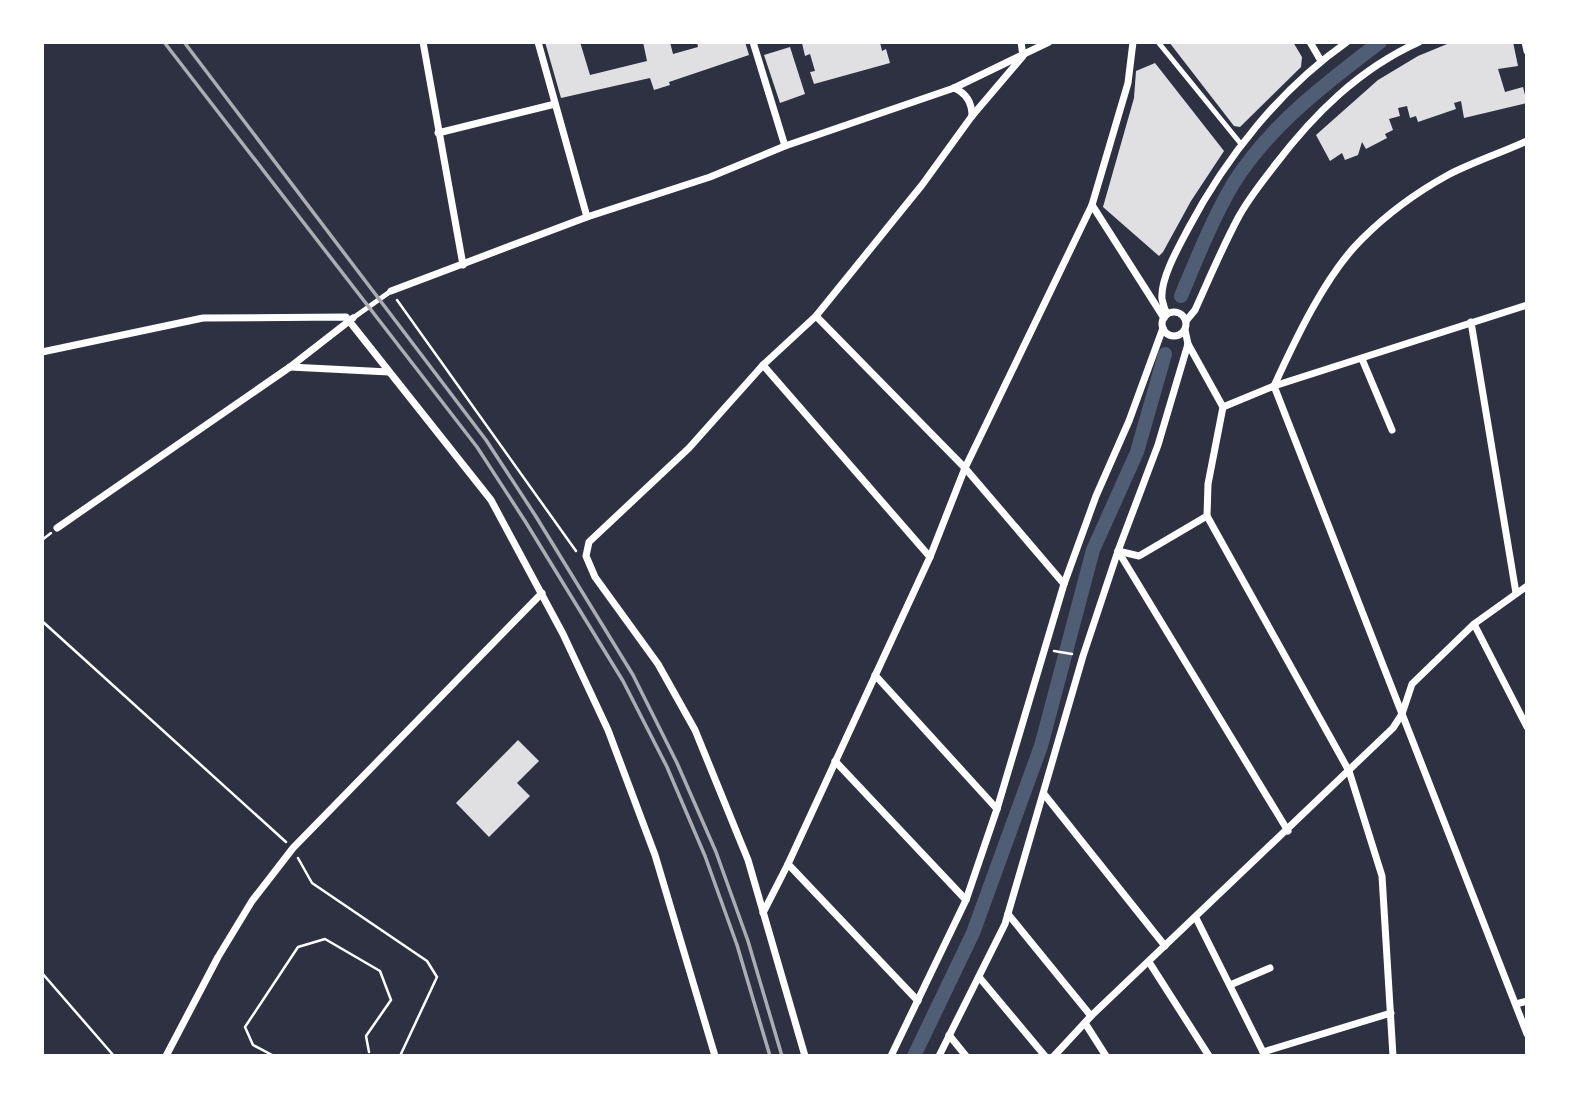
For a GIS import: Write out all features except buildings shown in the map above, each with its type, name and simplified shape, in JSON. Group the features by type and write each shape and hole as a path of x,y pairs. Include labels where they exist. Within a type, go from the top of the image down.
{"street":[{"path":"423,42 463,265"},
{"path":"538,42 587,217"},
{"path":"753,42 785,146"},
{"path":"805,1056 748,860 695,730 658,664 582,555 589,542 689,448 763,365 816,316 922,185 972,116 1023,56 1021,42"},
{"path":"57,528 290,367 391,291 587,217 710,177 785,146 954,88 1049,42"},
{"path":"763,913 930,557 965,468 1092,205 1128,83 1133,42"},
{"path":"1158,42 1241,144"},
{"path":"1310,42 1321,61"},
{"path":"891,1056 965,900 997,809 1064,584 1163,328 1165,316 1162,298 1166,278 1177,251 1207,194 1241,144 1321,61 1348,42"},
{"path":"1163,328 1168,334 1175,335 1185,326 1238,216 1292,143 1327,104 1359,77 1419,42"},
{"path":"1525,42 1527,51"},
{"path":"954,88 962,91 972,106 972,116"},
{"path":"438,133 555,104"},
{"path":"1527,141 1450,174 1416,194 1361,240 1327,286 1294,343 1274,386 1527,1034"},
{"path":"1092,205 1165,316"},
{"path":"1223,407 1274,386 1527,305"},
{"path":"1165,316 1178,313 1185,326 1188,344 1223,407 1208,484 1207,516 1349,771 1382,876 1393,1056"},
{"path":"816,316 965,468 1064,584"},
{"path":"42,342 43,352 203,318 346,317 351,320 491,500 542,593 608,730 654,855 715,1056"},
{"path":"1471,322 1516,593"},
{"path":"939,1056 1008,914 1083,656 1118,551 1158,445 1188,344"},
{"path":"1362,359 1392,430"},
{"path":"763,365 930,557"},
{"path":"290,367 389,372"},
{"path":"1118,551 1139,556 1207,516"},
{"path":"1118,551 1287,831"},
{"path":"1054,1056 1091,1016 1393,728 1402,714 1412,684 1474,624 1527,586"},
{"path":"166,1056 252,901 293,848 542,593"},
{"path":"1474,624 1527,727"},
{"path":"875,675 997,809"},
{"path":"835,761 965,900"},
{"path":"1044,794 1165,946"},
{"path":"788,864 919,1001"},
{"path":"1008,914 1091,1016"},
{"path":"1196,918 1264,1054 1391,1013"},
{"path":"1149,962 1209,1056"},
{"path":"1230,985 1270,968"},
{"path":"979,976 1045,1056"},
{"path":"1516,1004 1527,1001"},
{"path":"1085,1023 1106,1056"},
{"path":"949,1035 966,1056"}],"path":[{"path":"391,291 582,555"},
{"path":"42,621 293,848 312,883 427,961 437,977 400,1056"},
{"path":"1044,649 1083,656"},
{"path":"274,1056 253,1045 245,1027 298,947 325,939 380,971 391,1000 366,1036 369,1052"},
{"path":"42,973 114,1056"}],"waterway":[{"path":"1181,296 1218,211 1247,163 1281,124 1339,73 1380,42"},
{"path":"914,1056 973,933 1041,746 1093,550 1137,452 1165,354"}],"railway":[{"path":"164,42 477,447 623,681 667,767 705,856 737,945 770,1056"},
{"path":"184,42 486,440 633,675 677,763 716,852 748,941 782,1056"}]}
